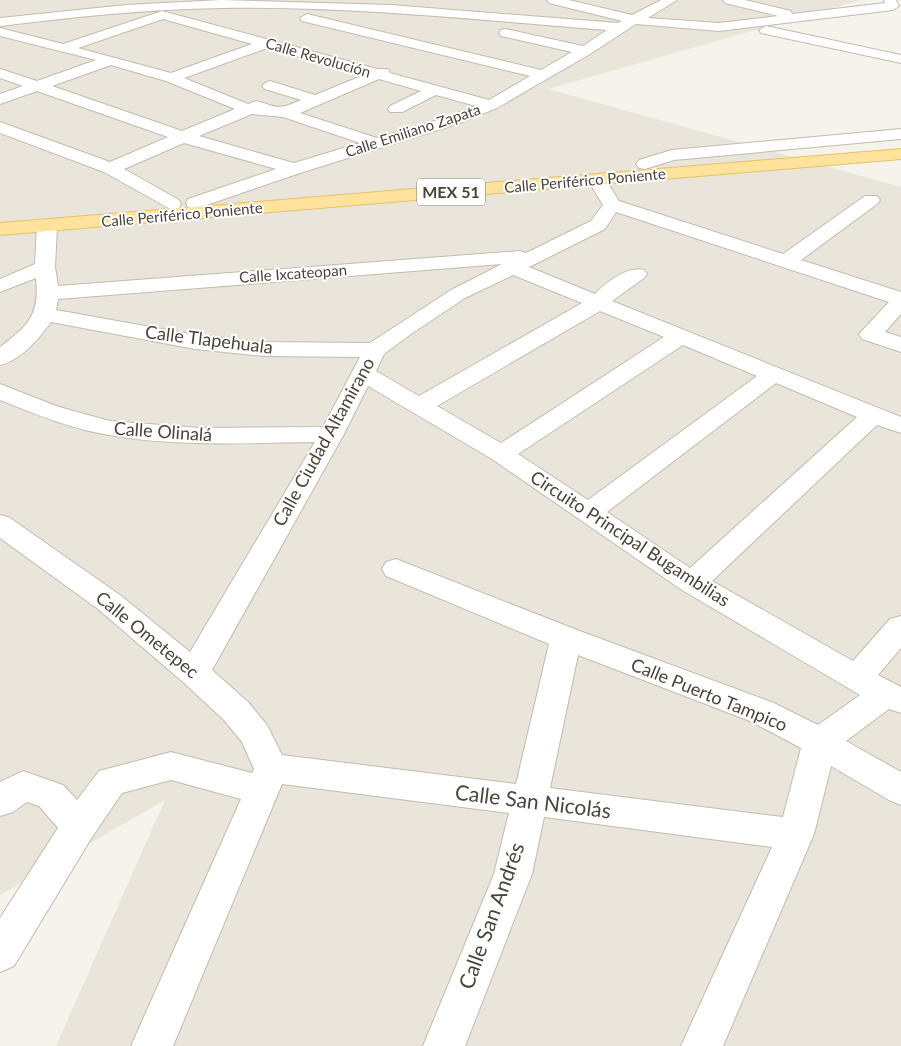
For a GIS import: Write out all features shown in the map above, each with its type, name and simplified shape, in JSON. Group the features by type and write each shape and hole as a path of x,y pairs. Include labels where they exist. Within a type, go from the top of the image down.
{"main road":[{"name":"Calle Periférico Poniente","path":"0,217 195,203 901,144"},
{"name":"Calle Periférico Poniente","path":"0,229 901,154"}],"street":[{"path":"341,0 535,15"},
{"path":"438,0 480,10"},
{"path":"553,0 635,20 676,25 720,27 805,18 868,9 892,3"},
{"path":"729,0 805,18"},
{"path":"828,0 868,9"},
{"path":"171,78 383,2"},
{"path":"0,22 147,3 253,4 363,9 620,27"},
{"name":"Calle Revolución","path":"147,3 152,12 163,16 491,105"},
{"name":"Calle Emiliano Zapata","path":"195,203 294,169 454,120 491,105 585,51 620,27 667,3"},
{"path":"253,4 543,75"},
{"path":"14,5 35,17"},
{"path":"700,13 744,25 901,60"},
{"path":"66,47 163,16"},
{"path":"0,31 35,17"},
{"path":"498,18 478,29 585,51"},
{"path":"0,31 111,60 171,78 246,108 285,113 378,144"},
{"path":"285,113 457,38"},
{"path":"0,99 111,60"},
{"path":"0,73 184,137 294,169"},
{"path":"270,86 316,100"},
{"path":"396,109 434,90"},
{"path":"110,168 184,137 246,108 292,93"},
{"path":"0,127 110,168 172,204"},
{"path":"645,164 672,155 901,134"},
{"path":"597,180 612,205 901,301 870,334 901,345"},
{"path":"785,262 871,200"},
{"name":"Calle Ciudad Altamirano","path":"194,673 332,434 369,362 403,329 458,294 598,225 612,205"},
{"path":"0,358 31,334 46,304 47,226"},
{"name":"Calle Ixcateopan","path":"46,304 539,255"},
{"path":"0,286 45,267"},
{"path":"511,267 901,426"},
{"path":"421,405 598,303 609,291 637,274"},
{"name":"Calle Tlapehuala","path":"46,304 195,342 369,362"},
{"path":"501,454 680,336"},
{"name":"Circuito Principal Bugambilias","path":"369,362 421,405 501,454 692,583 881,690"},
{"path":"588,513 774,374"},
{"name":"Calle Olinalá","path":"0,391 50,412 109,428 200,436 332,434"},
{"path":"692,583 874,415"},
{"name":"Calle Ometepec","path":"0,524 109,602 236,711 255,734 267,779"},
{"name":"Calle Puerto Tampico","path":"396,569 566,638 762,712 820,742 901,790"},
{"path":"702,1046 796,834 820,742 881,690 901,627"},
{"name":"Calle San Andrés","path":"444,1046 512,874 566,638"},
{"name":"Calle San Nicolás","path":"0,953 79,826 111,780 171,766 267,779 530,801 796,834"},
{"path":"152,1046 267,779"},
{"path":"12,793 51,796 79,826"}],"shaded area":[{"path":"0,0 860,0 548,89 901,187 901,1046 56,1046 165,800 0,895"}]}
